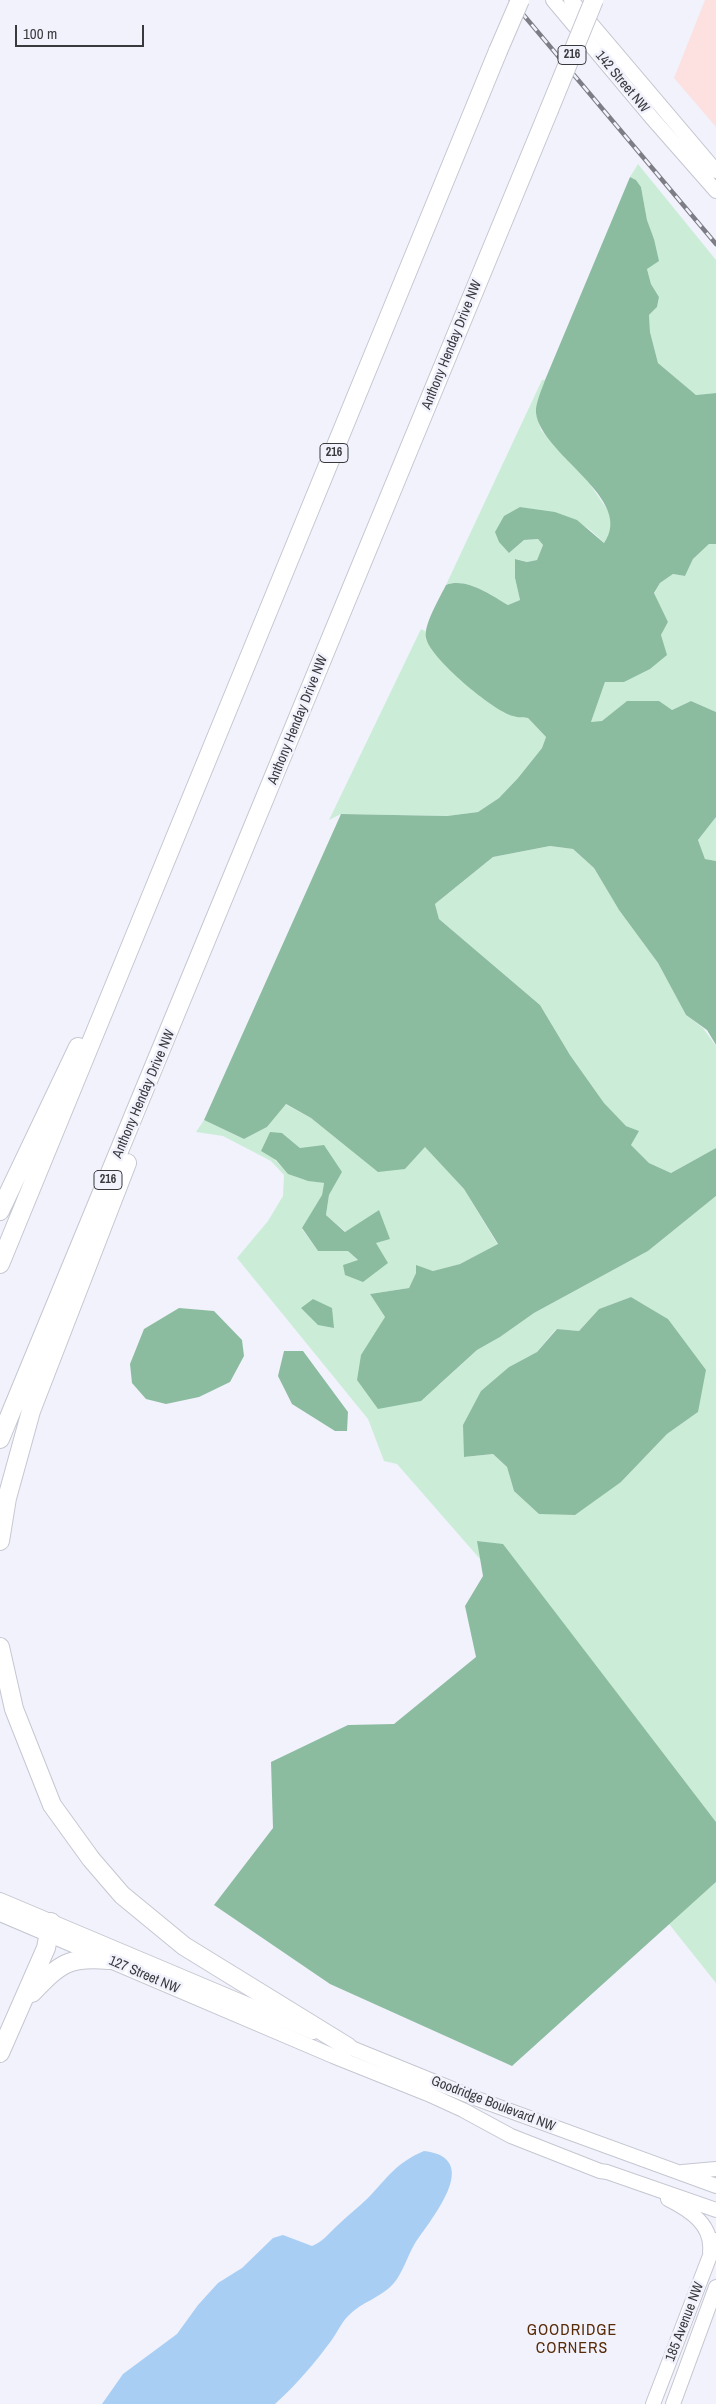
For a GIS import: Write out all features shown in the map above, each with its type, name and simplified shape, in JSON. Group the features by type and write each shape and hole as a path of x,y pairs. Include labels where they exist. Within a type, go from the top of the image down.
{"highway":[{"name":"216","path":"0,1264 520,0"},
{"name":"Anthony Henday Drive NW","path":"0,1439 204,949 594,0"},
{"path":"0,1211 102,994 148,906"},
{"path":"0,1541 7,1498 31,1411 186,1013 204,949"},
{"path":"0,1647 14,1709 52,1805 91,1859 122,1895 184,1946 348,2047"},
{"path":"0,2053 24,2000 51,1929"},
{"path":"24,2000 52,1971 66,1963 75,1959 88,1958 109,1960"}],"main road":[{"name":"142 Street NW","path":"554,0 652,118 716,191"},
{"name":"142 Street NW","path":"571,0 716,171"},
{"name":"127 Street NW","path":"0,1900 109,1960 288,2037"},
{"name":"127 Street NW","path":"0,1914 51,1929 272,2015"},
{"name":"Goodridge Boulevard NW","path":"272,2015 472,2097 716,2186"},
{"name":"Goodridge Boulevard NW","path":"288,2037 428,2094 463,2110 511,2136 600,2171 716,2210"},
{"path":"675,2172 716,2169"},
{"path":"600,2171 625,2184 668,2199 690,2212 707,2231 711,2244 709,2258"},
{"name":"185 Avenue NW","path":"653,2404 716,2240"},
{"name":"185 Avenue NW","path":"673,2404 716,2287"}],"shaded area":[{"path":"705,0 716,0 716,127 674,78"}],"green space":[{"path":"638,164 716,260 716,393 696,395 658,363 650,332 649,315 657,307 659,297 651,284 647,269 654,239 647,220 641,187 636,180 630,177"},
{"path":"630,177 636,180 641,187 647,220 659,261 647,269 651,284 659,297 657,307 649,315 650,332 658,363 696,395 716,393 716,544 709,544 693,559 685,576 673,574 660,583 654,593 668,622 661,635 667,655 650,669 624,682 605,682 591,722 602,721 627,701 659,701 672,710 691,701 716,712 716,817 698,840 705,859 716,861 716,1045 707,1030 686,1015 658,963 619,910 594,868 573,849 550,846 493,857 435,904 439,919 540,1005 570,1055 604,1103 626,1126 639,1131 631,1145 649,1163 671,1173 716,1148 716,1196 648,1251 534,1313 500,1337 477,1350 421,1401 378,1409 357,1380 361,1355 385,1317 370,1294 409,1288 416,1273 416,1265 433,1271 460,1264 498,1244 464,1189 425,1147 405,1169 378,1172 311,1118 286,1104 267,1127 244,1139 204,1120 341,814 447,816 478,812 499,798 542,748 546,737 528,718 515,717 492,705 464,683 438,658 426,638 427,626 446,585 462,583 470,585 508,605 520,600 515,578 515,559 527,562 537,560 543,545 538,539 524,540 509,553 499,542 495,532 504,516 520,507 555,512 577,520 604,543 610,527 608,510 584,477 553,445 542,429 536,409 545,380"},
{"path":"542,380 545,380 536,412 541,430 587,480 611,515 611,533 604,543 595,534 576,521 555,513 520,507 509,553 524,540 538,539 543,545 537,560 527,562 516,559 515,578 520,600 508,605 470,585 454,583 446,585"},
{"path":"709,544 716,544 716,712 691,701 672,710 627,701 602,722 591,722 605,682 624,682 661,635 668,622 654,594 660,583 673,574 685,576 693,559"},
{"path":"421,629 425,631 426,640 513,716 528,718 546,737 542,748 499,798 478,812 447,816 341,814 329,820"},
{"path":"716,817 716,861 705,859 698,840"},
{"path":"550,846 573,849 594,868 619,910 658,963 686,1015 703,1028 716,1046 716,1148 671,1173 649,1163 631,1145 638,1131 626,1126 606,1106 570,1055 540,1005 439,919 435,904 493,857"},
{"path":"285,1104 311,1118 341,1141 405,1169 425,1146 464,1189 498,1245 460,1264 434,1271 416,1266 416,1273 409,1288 370,1294 385,1317 378,1330 439,1385 477,1350 500,1337 534,1313 648,1251 716,1196 716,1822 503,1545 478,1541 480,1559 397,1464 384,1461 368,1419 237,1258 268,1221 283,1196 284,1175 271,1161 223,1136 196,1132 204,1120 244,1139 267,1127","holes":["282,1133 300,1148 342,1172 329,1195 326,1215 346,1232 379,1210 375,1243 345,1275 358,1261 348,1250 318,1251 302,1229 322,1195 324,1183 296,1177 275,1160","631,1297 668,1319 698,1412 667,1434 621,1482 514,1491 507,1467 493,1454 464,1457 509,1367 537,1352 556,1329 579,1331 599,1309"]},
{"path":"270,1132 282,1133 300,1148 324,1145 342,1172 329,1195 326,1215 345,1232 379,1210 390,1239 376,1243 388,1263 363,1282 345,1275 343,1265 358,1260 348,1251 318,1251 302,1228 322,1195 324,1183 308,1181 288,1174 276,1160 261,1151"},
{"path":"631,1297 668,1319 706,1370 698,1412 667,1434 621,1482 575,1515 539,1514 514,1491 507,1467 493,1454 464,1457 463,1425 481,1391 509,1367 537,1352 557,1329 579,1331 599,1309"},
{"path":"313,1299 332,1308 334,1328 318,1325 301,1308"},
{"path":"179,1308 214,1311 242,1340 244,1356 230,1382 199,1397 166,1404 146,1399 132,1383 130,1364 144,1329"},
{"path":"284,1351 303,1351 348,1412 347,1431 335,1431 292,1404 278,1376"},
{"path":"477,1541 503,1544 716,1822 716,1882 512,2066 330,1984 214,1905 273,1828 271,1762 348,1725 394,1724 476,1657 465,1606 483,1576"},
{"path":"716,1882 716,1983 669,1924"}],"water":[{"path":"424,2151 442,2156 450,2165 452,2177 448,2192 440,2207 414,2245 394,2283 383,2293 348,2316 311,2366 275,2404 102,2404 123,2374 177,2334 198,2305 218,2283 242,2268 273,2238 283,2235 312,2246 316,2244 365,2201 399,2166 406,2160"}],"railway":[{"path":"511,0 716,244"}],"district":[{"name":"GOODRIDGE CORNERS","path":"572,2340"}]}
